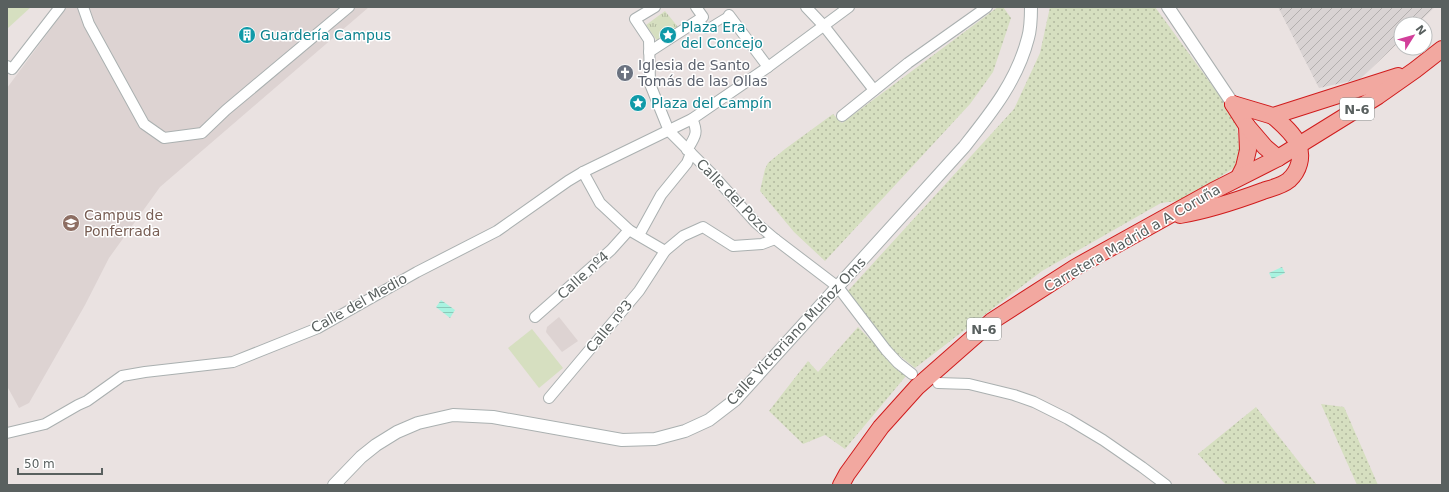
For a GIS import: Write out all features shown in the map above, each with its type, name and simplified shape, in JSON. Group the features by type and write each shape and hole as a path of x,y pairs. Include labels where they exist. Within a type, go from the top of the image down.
{"highway":[{"name":"Carretera Madrid a A Coruña","path":"841,485 847,474 881,427 917,387 992,322 1076,266 1239,177 1278,158 1378,96 1442,49"},
{"path":"1273,116 1415,70"},
{"path":"1165,218 1201,211 1281,185 1296,171 1301,159 1298,145 1293,136 1273,116 1233,104"},
{"path":"1233,104 1247,126 1265,147 1278,158"},
{"path":"1239,177 1244,167 1248,150 1247,126"}],"street":[{"path":"7,66 12,69 60,7"},
{"path":"83,7 89,24 144,124 164,138 202,133 226,110 348,7"},
{"path":"655,7 635,19 649,40 650,84 669,131"},
{"path":"649,52 700,20 703,17 696,7"},
{"path":"806,7 824,26 874,90"},
{"name":"Calle del Medio","path":"7,433 45,424 87,401 122,376 234,362 318,328 417,272 496,231 583,172 692,119 768,67 849,7"},
{"path":"842,116 908,63 987,7"},
{"name":"Calle Victoriano Muñoz Oms","path":"334,485 376,444 397,432 418,423 453,416 493,417 622,440 655,439 685,431 709,420 736,400 964,147 986,119 1014,77 1029,36 1031,7"},
{"path":"1168,7 1233,104"},
{"path":"700,20 706,29 729,15 768,67"},
{"path":"639,235 660,195 687,163 689,151 695,138 696,127 692,119"},
{"name":"Calle del Pozo","path":"669,131 712,174 756,223 838,286 886,350 898,363 912,374"},
{"path":"583,172 600,203 629,230 665,251"},
{"name":"Calle nº3","path":"549,398 639,291 665,251 684,236 703,227 732,246 762,244 775,239"},
{"name":"Calle nº4","path":"535,317 611,250 629,230"},
{"path":"938,383 969,384 1014,394 1034,402 1068,419 1103,440 1142,466 1166,485"}],"shaded area":[{"name":"Campus de Ponferrada","path":"67,7 369,7 160,187 109,258 85,305 29,403 19,408 7,386 7,88"},
{"path":"1278,7 1435,7 1425,16 1393,16 1393,48 1360,79 1319,88"},
{"path":"1282,267 1285,273 1272,279 1269,273"},
{"path":"441,300 455,310 450,318 436,307"},
{"path":"559,317 578,341 562,352 546,332 547,327"}],"green space":[{"path":"7,7 31,7 7,29"},
{"path":"998,7 1003,7 1011,18 993,72 970,104 825,261 794,232 760,191 765,169 768,163 833,114 842,123"},
{"path":"1050,7 1155,7 1236,118 1241,163 1185,200 1161,203 1042,271 915,368 880,340 846,293 1014,109 1040,53"},
{"path":"665,11 678,27 658,42 646,25"},
{"path":"858,327 906,376 845,449 825,435 803,444 769,411 808,361 818,372"},
{"path":"532,329 563,368 539,388 508,348"},
{"path":"1321,404 1344,407 1378,485 1357,485"},
{"path":"1256,407 1317,485 1226,485 1198,454"}],"place":[{"name":"Guardería Campus","path":"247,35"},
{"name":"Plaza Era del Concejo","path":"668,35"},
{"name":"Iglesia de Santo Tomás de las Ollas","path":"625,73"},
{"name":"Plaza del Campín","path":"638,103"},
{"name":"Campus de Ponferrada","path":"71,223"}]}
